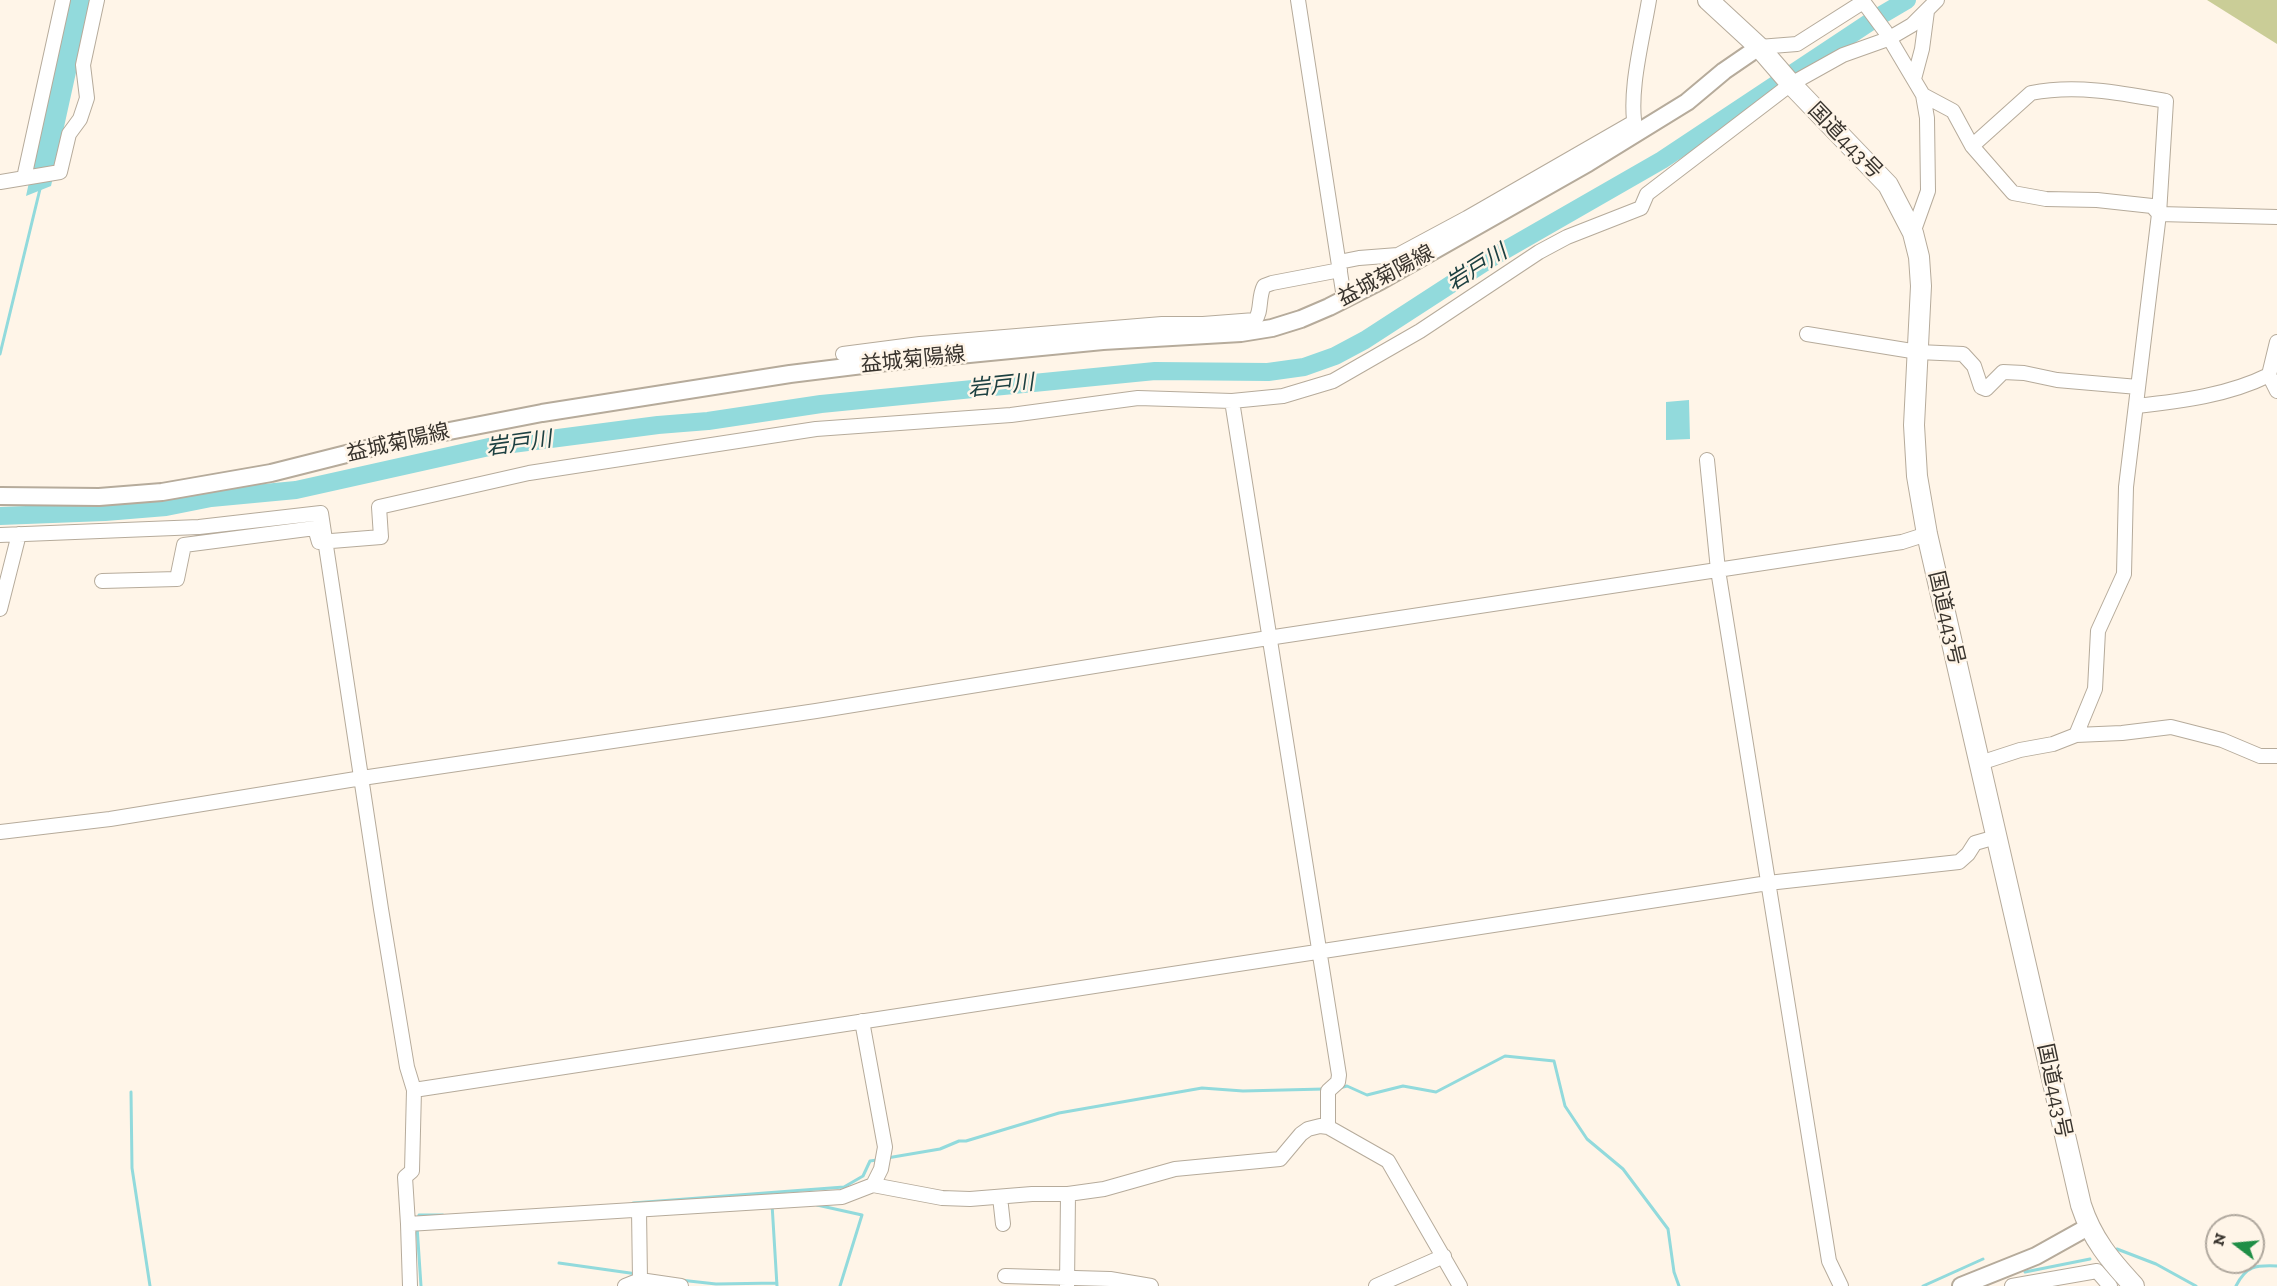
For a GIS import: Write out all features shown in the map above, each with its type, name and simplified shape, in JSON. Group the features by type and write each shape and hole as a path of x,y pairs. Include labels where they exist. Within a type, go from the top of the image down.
{"highway":[{"name":"国道443号","path":"1708,0 1763,51 1791,84 1888,185 1913,233 1919,256 1921,286 1914,425 1917,476 1927,534 2067,1149 2088,1227 2112,1262 2134,1286"}],"main road":[{"name":"益城菊陽線","path":"0,496 99,497 189,487 271,473 398,441 542,413 790,374 888,362 1103,342 1241,333 1272,328 1329,307 1380,281 1635,128 1687,102 1724,71 1763,51"},
{"path":"1961,1286 2036,1256 2088,1227"}],"street":[{"path":"26,178 63,0"},
{"path":"0,182 60,172 69,134 84,110 87,98 83,65 97,0"},
{"path":"1298,0 1344,298"},
{"path":"843,354 920,344 1162,324 1255,320 1259,316 1260,294 1263,286 1339,266 1359,258 1398,255 1635,128 1637,73 1649,0"},
{"path":"102,580 177,579 184,545 315,528 319,542 381,537 379,507 477,483 580,464 816,429 1011,415 1138,398 1232,401 1283,396 1333,381 1419,331 1539,252 1567,237 1641,208 1647,194 1791,84 1844,55 1912,25 1937,0"},
{"path":"1763,51 1797,44 1863,1 1923,95 1927,118 1928,191 1913,233"},
{"path":"1914,80 1922,49 1927,11"},
{"path":"1972,146 2031,93 2043,90 2108,90 2166,101 2159,214 2126,487 2124,574 2098,631 2095,689 2076,735"},
{"path":"1923,95 1953,111 1972,146 2013,193 2046,199 2097,200 2152,206 2159,214 2277,217"},
{"path":"1807,334 1918,352 1963,354 1974,366 1981,387 1986,389 2003,372 2024,373 2057,380 2138,387"},
{"path":"2277,342 2269,375 2277,391"},
{"path":"2137,406 2185,401 2253,383 2269,375"},
{"path":"1232,401 1339,1075 1338,1082 1328,1091 1328,1126"},
{"path":"1707,460 1718,570 1829,1261 1841,1286"},
{"path":"0,535 199,527 321,513 381,909 407,1067 414,1090 412,1172 405,1177 410,1286"},
{"path":"0,609 19,534"},
{"path":"0,832 110,819 362,778 816,711 1268,638 1902,542 1927,534"},
{"path":"1980,763 2020,750 2053,744 2076,735 2122,733 2170,726 2222,740 2260,756 2277,756"},
{"path":"414,1090 1768,883 1959,862 1975,843 1996,837"},
{"path":"862,1021 885,1147 881,1169 873,1185"},
{"path":"408,1224 842,1197 873,1185 942,1198 1068,1194 1104,1190 1175,1169 1280,1159 1308,1129 1328,1126 1388,1161 1460,1286"},
{"path":"1067,1282 1068,1194"},
{"path":"1000,1197 1003,1224"},
{"path":"639,1210 640,1280"},
{"path":"1382,1285 1443,1256"},
{"path":"2012,1286 2097,1271 2110,1286"},
{"path":"1005,1276 1151,1286"},
{"path":"625,1286 640,1280 681,1286"}],"green space":[{"path":"2207,0 2277,0 2277,44"}],"water":[{"path":"69,0 92,0 51,186 26,196"},
{"path":"1689,400 1690,439 1666,440 1666,402"}],"waterway":[{"name":"岩戸川","path":"0,516 166,507 211,498 296,490 489,447 658,425 708,421 821,404 1155,371 1268,372 1304,367 1335,356 1365,340 1493,257 1662,160 1873,20 1907,0"},
{"path":"0,354 40,189"},
{"path":"1339,1088 1347,1086 1367,1095 1403,1086 1436,1092 1505,1056 1554,1061 1565,1106 1587,1139 1623,1169 1668,1229 1674,1272 1679,1286"},
{"path":"887,1158 940,1149 959,1141 966,1141 1059,1113 1202,1088 1243,1091 1324,1089"},
{"path":"131,1092 132,1168 150,1286"},
{"path":"633,1203 844,1187 863,1176 870,1161 877,1160"},
{"path":"772,1204 777,1286"},
{"path":"817,1205 862,1215 840,1286"},
{"path":"418,1220 419,1215 443,1215"},
{"path":"417,1226 421,1286"},
{"path":"2117,1249 2156,1264 2196,1286"},
{"path":"1923,1286 1983,1259"},
{"path":"2025,1272 2090,1259"},
{"path":"559,1263 637,1274"},
{"path":"2236,1286 2244,1274 2252,1268 2277,1266"},
{"path":"680,1280 716,1284 777,1283"}]}
